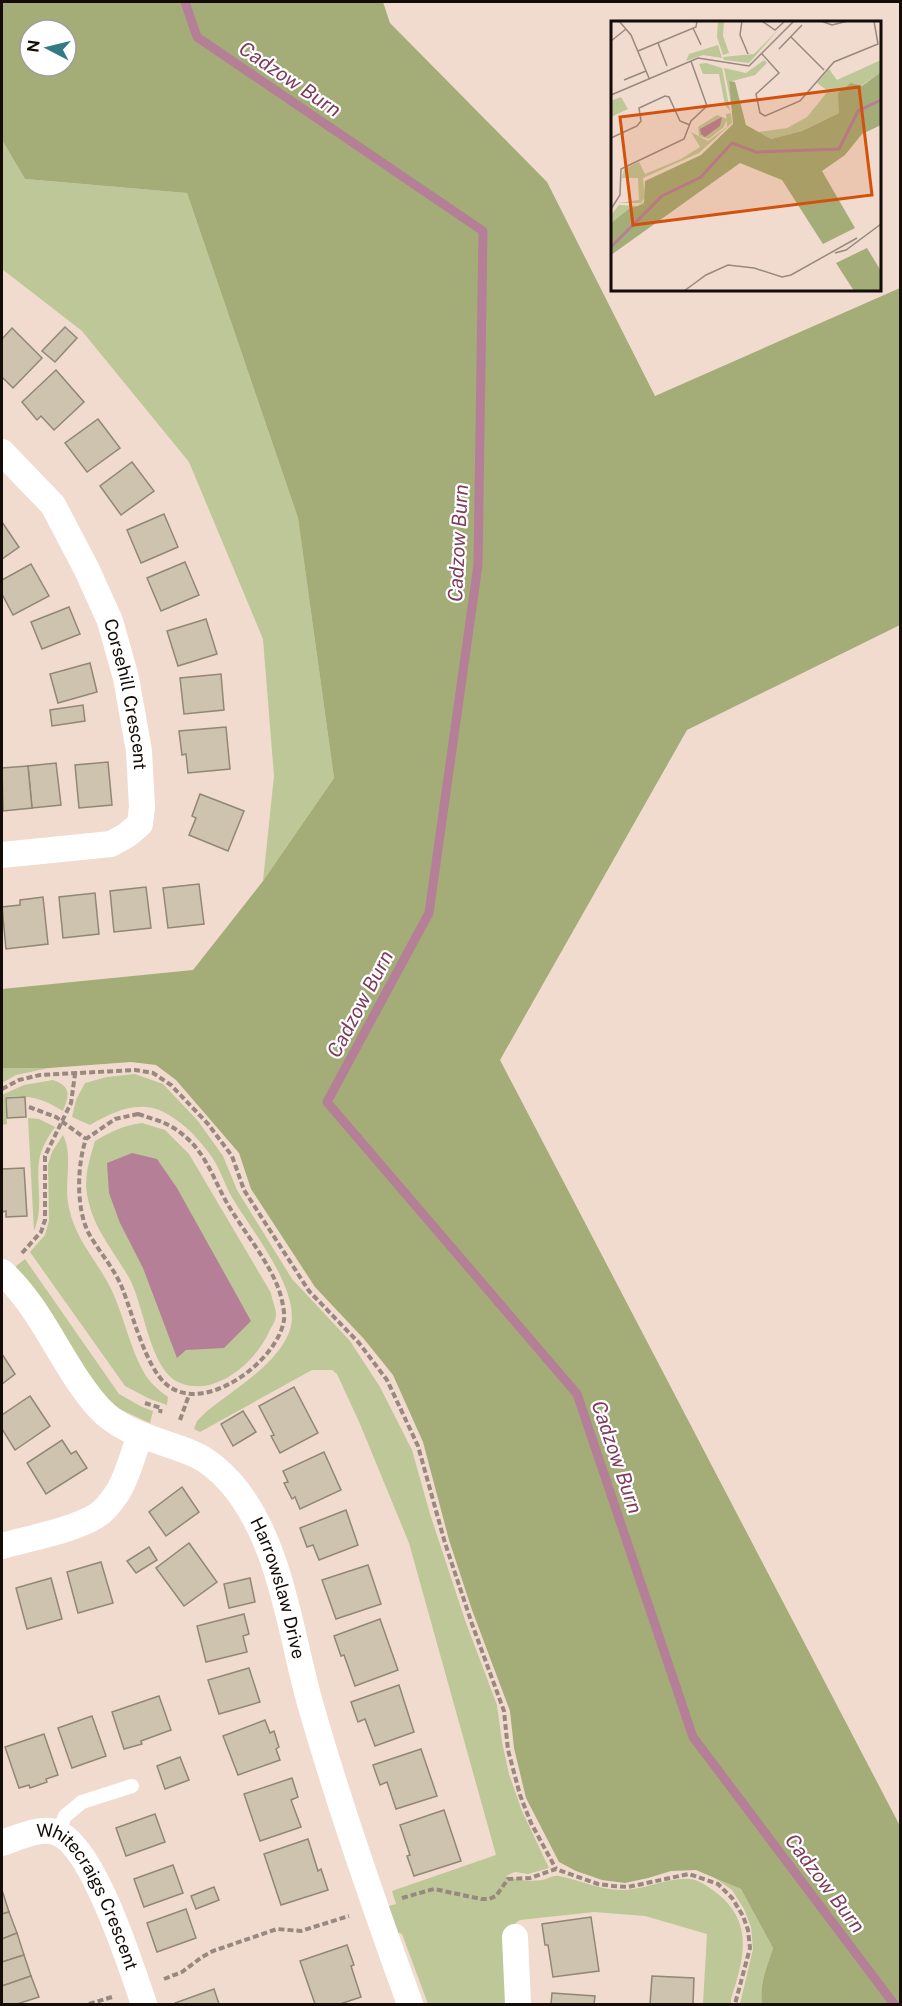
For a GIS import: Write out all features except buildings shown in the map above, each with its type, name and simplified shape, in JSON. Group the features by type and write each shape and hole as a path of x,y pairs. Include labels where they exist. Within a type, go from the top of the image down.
{"street":[{"name":"Corsehill Crescent","path":"2,452 53,505 87,570 110,621 126,678 139,751 142,807 140,824 111,844 2,855"},
{"name":"Harrowslaw Drive","path":"2,1272 21,1293 89,1396 110,1418 121,1427 197,1455 215,1468 244,1501 262,1536 279,1581 310,1703 375,1907 410,2004"},
{"path":"2,1546 81,1524 97,1516 108,1505 121,1485 146,1437"},
{"name":"Whitecraigs Crescent","path":"2,1843 40,1831 52,1831 62,1834 72,1845 91,1869 105,1896 141,1996"},
{"path":"515,1937 518,2004"}],"lane":[{"path":"58,1833 65,1816 72,1808 82,1802 132,1786"}],"path":[{"path":"2,1089 19,1080 40,1075 135,1070 153,1073 171,1085 208,1124 232,1156 244,1190 309,1291 359,1343 387,1380 418,1446 445,1543 471,1624 504,1710 507,1750 519,1795 556,1869"},
{"path":"2,1272 41,1232 45,1220 45,1156 71,1103 75,1074"},
{"path":"29,1107 43,1110 63,1121 86,1139"},
{"path":"138,1114 170,1124 191,1143 207,1163 226,1202 268,1268 280,1292 283,1306 284,1320 273,1344 267,1353 235,1382 212,1392 189,1395 166,1385 149,1365 120,1281 87,1231 80,1200 78,1173 86,1139 115,1119 138,1114"},
{"path":"137,1399 145,1404 161,1408 146,1437"},
{"path":"89,2004 141,1996 213,1951 277,1929 301,1931 310,1929 434,1889 489,1899 496,1896 508,1879 530,1878 556,1869 598,1884 620,1886 647,1884 664,1878 689,1874 718,1884 732,1898 748,1930 750,1948 735,2004"}],"green space":[{"path":"2,2 383,2 390,23 547,182 655,396 900,288 900,625 687,730 500,1060 900,1826 900,2004 762,2004 763,1983 773,1948 741,1889 696,1870 671,1871 625,1883 602,1880 559,1862 526,1798 514,1748 510,1711 472,1610 449,1540 423,1442 393,1375 364,1339 315,1287 251,1189 239,1153 176,1080 156,1065 131,1062 49,1068 2,1068 2,989 193,970 263,881 334,778 298,518 187,193 25,179 2,140"},
{"path":"2,140 25,179 187,193 298,518 334,778 263,881 274,776 263,639 189,462 82,331 2,269"},
{"path":"2,1068 49,1068 16,1075 2,1083"},
{"path":"135,1074 163,1084 198,1121 223,1156 237,1190 292,1279 350,1341 380,1387 412,1450 430,1514 465,1620 497,1705 509,1774 522,1811 549,1868 528,1874 515,1872 506,1876 532,1881 559,1876 614,1890 639,1888 682,1879 703,1884 727,1903 736,1915 741,1928 742,1955 731,2004 703,2004 707,1934 645,1916 594,1912 520,1920 508,1928 506,2004 428,2004 402,1934 394,1931 386,1907 396,1904 392,1891 496,1855 409,1543 360,1424 337,1374 332,1370 312,1370 200,1432 194,1429 197,1421 206,1412 256,1374 278,1351 291,1326 292,1311 288,1295 272,1260 231,1195 213,1159 193,1134 168,1114 150,1108 123,1110 90,1125 72,1117 76,1100 85,1083 107,1077"},
{"path":"53,1080 66,1088 68,1096 63,1111 36,1098 5,1097 7,1124 2,1125 2,1095 24,1085"},
{"path":"28,1118 39,1119 55,1127 43,1147 39,1161 39,1214 34,1231"},
{"path":"142,1123 165,1130 189,1154 271,1293 276,1315 263,1344 243,1366 231,1375 205,1386 191,1386 178,1382 160,1363 148,1334 134,1287 99,1230 88,1199 86,1177 95,1141 117,1129"},
{"path":"63,1135 68,1153 67,1199 72,1220 82,1242 113,1293 143,1371 154,1386 168,1397 167,1405 125,1386 30,1252 45,1235 49,1221 48,1164 52,1152"},
{"path":"25,1259 119,1394 153,1411 150,1423 117,1408 104,1396 15,1267"},
{"path":"712,1876 741,1889 773,1948 763,1983 762,2004 740,2004 753,1949 751,1927 744,1909 732,1890"}],"shaded area":[{"path":"132,1153 157,1159 177,1188 251,1321 224,1348 186,1350 177,1358 143,1268 120,1223 109,1193 107,1163"}],"waterway":[{"name":"Cadzow Burn","path":"185,2 197,37 483,231 478,565 429,913 327,1102 577,1394 693,1737 894,2004"}]}
